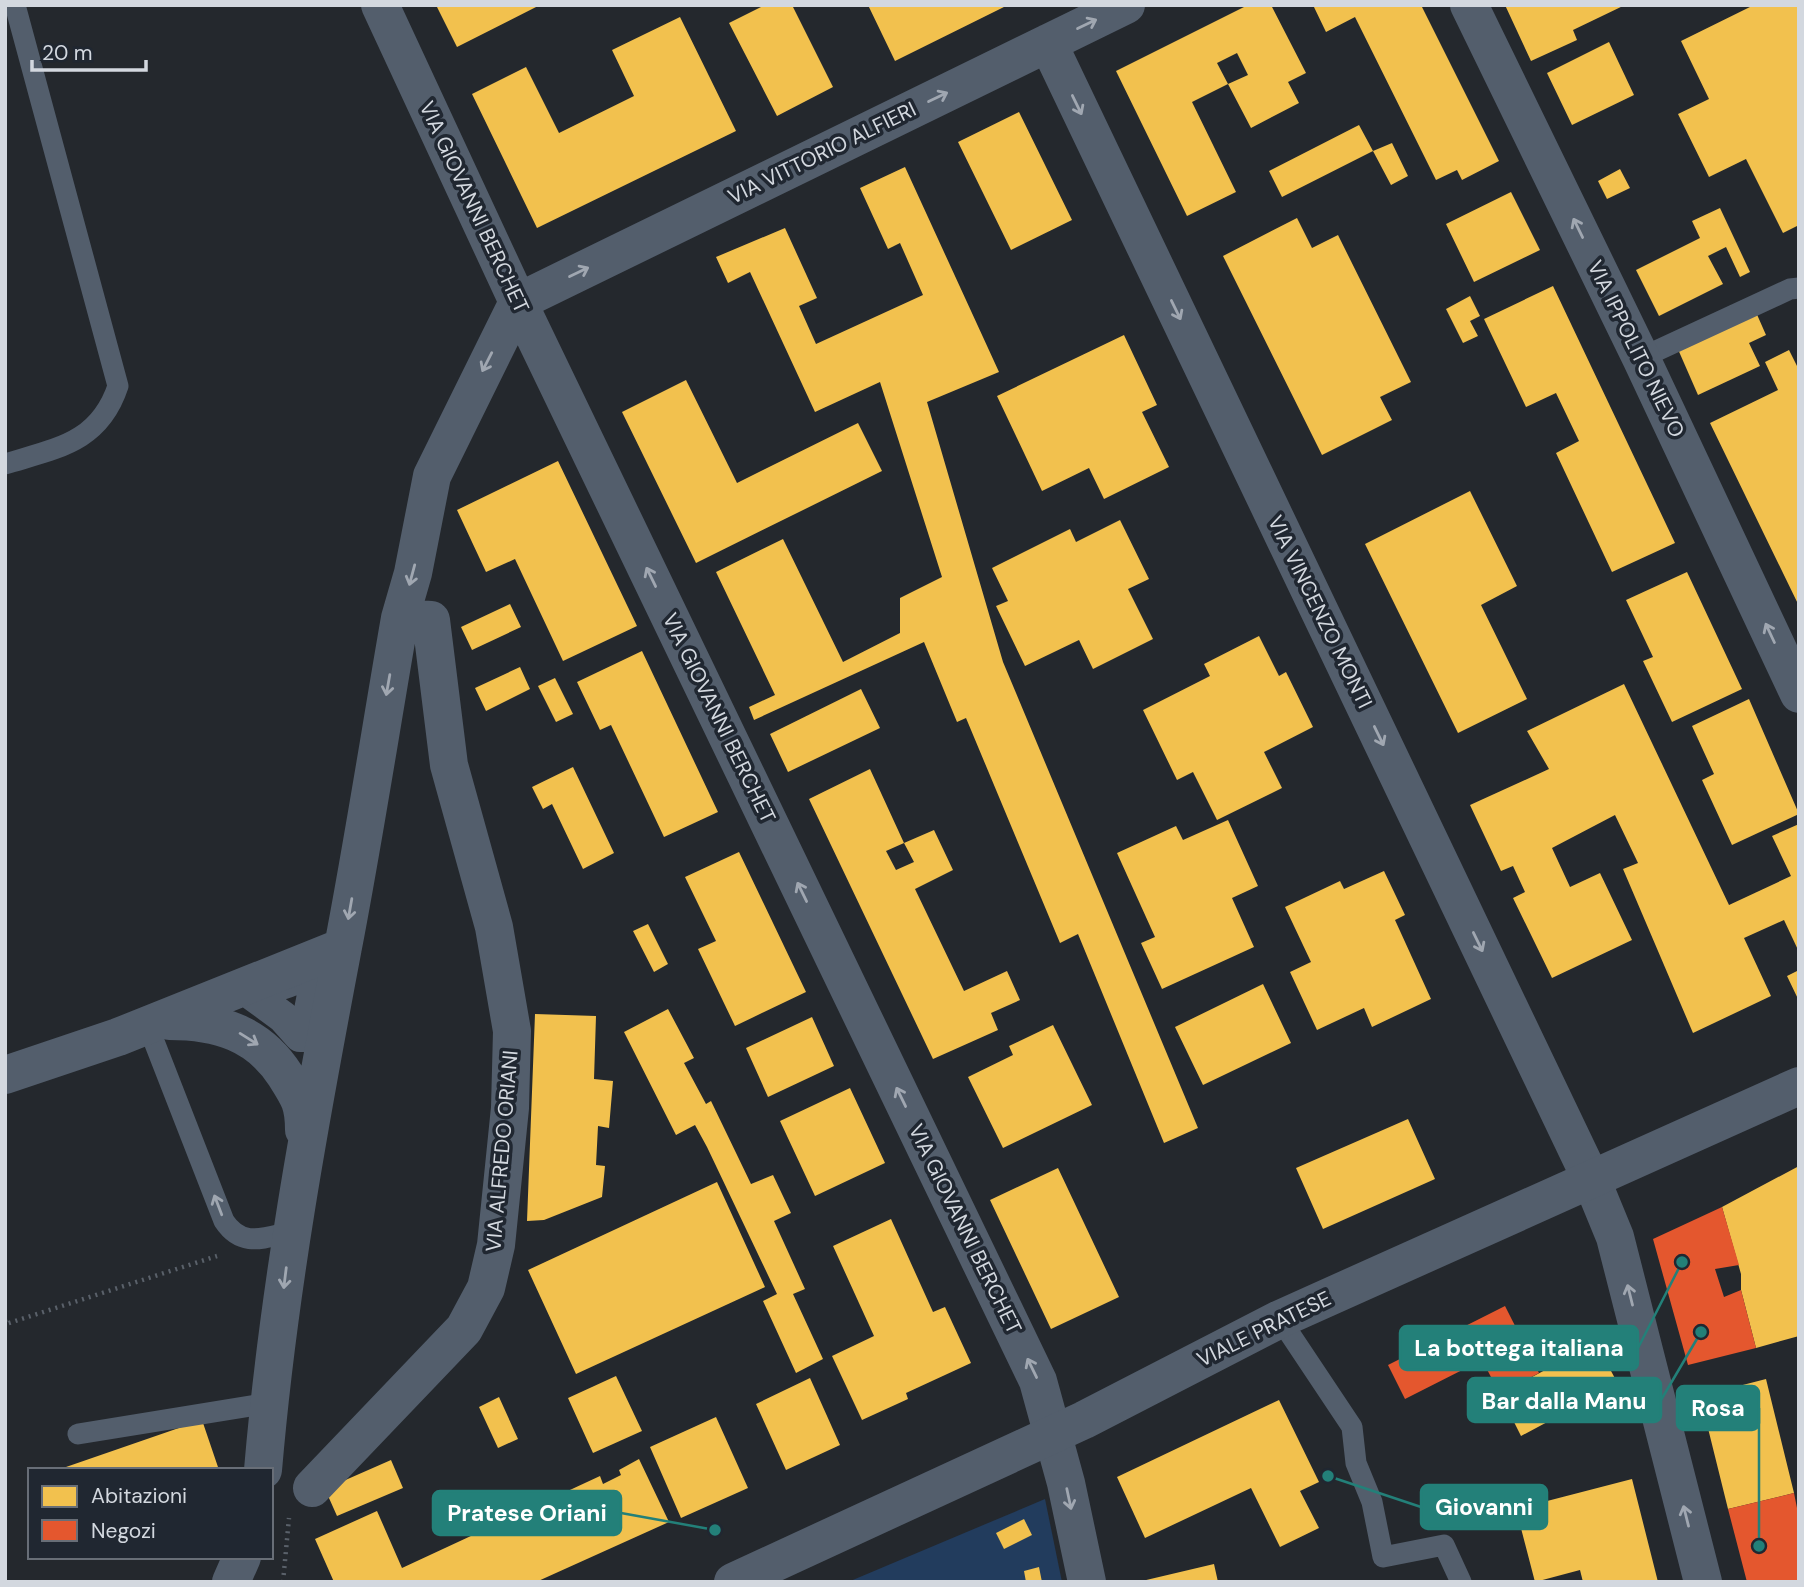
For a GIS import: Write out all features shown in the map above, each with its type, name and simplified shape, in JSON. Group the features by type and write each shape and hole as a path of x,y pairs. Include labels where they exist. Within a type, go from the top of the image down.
{"street":[{"name":"VIA GIOVANNI BERCHET","path":"380,5 518,302 1038,1381 1053,1433 1087,1582"},
{"name":"VIA VITTORIO ALFIERI","path":"518,302 1126,5"},
{"name":"VIA IPPOLITO NIEVO","path":"1469,5 1641,358 1798,690"},
{"name":"VIA VINCENZO MONTI","path":"1048,43 1592,1181 1615,1237 1703,1582"},
{"path":"264,1462 291,1232 330,958 400,618 413,573 432,475 518,302"},
{"name":"VIA ALFREDO ORIANI","path":"312,1488 464,1329 486,1288 496,1245 510,1108 512,1031 495,928 449,765 431,620 400,618"},
{"path":"5,1075 154,1024 330,958"},
{"path":"154,1024 200,1021 243,1034 265,1050 304,1105 305,1146"},
{"name":"VIALE PRATESE","path":"733,1582 1053,1433 1280,1319 1799,1086"},
{"path":"231,1582 241,1559"},
{"path":"250,1582 255,1559"},
{"path":"255,1559 257,1582"}],"lane":[{"path":"5,464 73,443 93,429 111,409 118,386 15,5"},
{"path":"1641,358 1790,289 1799,288"},
{"path":"154,1024 224,1221 236,1236 260,1239 291,1232"},
{"path":"1280,1319 1352,1427 1356,1463 1372,1502 1383,1557 1444,1545 1461,1582"},
{"path":"78,1434 269,1403"}],"path":[{"path":"5,1321 6,1324 223,1254 236,1236"}],"shaded area":[{"path":"1045,1499 1062,1582 848,1582"}],"building: Abitazioni":[{"path":"436,5 540,5 457,47"},
{"path":"765,5 792,5 833,87 777,116 729,23"},
{"path":"868,5 1008,5 895,61"},
{"path":"1248,5 1271,5 1306,73 1288,82 1299,103 1251,128 1228,84 1192,102 1236,192 1187,216 1116,71","holes":["1237,53 1248,75 1228,84 1217,63"]},
{"path":"1313,5 1421,5 1499,161 1462,180 1457,170 1436,180 1355,17 1326,32"},
{"path":"1505,5 1625,5 1573,30 1577,40 1531,61"},
{"path":"1754,5 1799,5 1799,225 1783,233 1746,159 1709,177 1678,114 1709,99 1681,41"},
{"path":"680,17 736,131 537,228 472,94 526,67 559,133 634,96 612,50"},
{"path":"1609,42 1634,95 1572,125 1547,73"},
{"path":"1019,112 1072,220 1011,250 958,142"},
{"path":"1359,125 1373,151 1282,197 1269,171"},
{"path":"1392,143 1408,176 1391,185 1373,151"},
{"path":"905,167 999,372 927,402 1003,662 1198,1128 1164,1143 1078,934 1060,943 966,718 957,722 924,642 754,720 749,707 775,695 716,572 783,539 843,662 900,633 900,598 942,577 880,382 815,412 750,272 728,283 716,257 785,228 817,298 799,306 816,344 923,295 900,243 888,249 860,188"},
{"path":"1620,169 1630,188 1607,199 1598,181"},
{"path":"1511,192 1540,250 1474,282 1446,224"},
{"path":"1720,208 1750,272 1740,277 1726,247 1708,256 1723,284 1659,316 1636,270 1700,238 1692,221"},
{"path":"1297,218 1312,248 1338,235 1411,382 1380,397 1392,420 1322,455 1223,256"},
{"path":"1553,286 1675,543 1612,572 1556,453 1579,441 1556,393 1526,407 1484,319"},
{"path":"1470,296 1480,316 1470,321 1478,336 1463,343 1446,309"},
{"path":"1755,310 1766,335 1749,343 1760,366 1698,395 1677,347"},
{"path":"1124,335 1157,405 1142,412 1169,467 1104,499 1089,468 1042,491 997,396"},
{"path":"1789,350 1799,370 1799,606 1710,423 1778,390 1765,362"},
{"path":"686,380 737,483 858,423 882,471 696,563 622,412"},
{"path":"558,461 637,626 563,661 515,559 486,572 457,510"},
{"path":"1470,491 1517,586 1481,605 1527,699 1458,733 1365,544"},
{"path":"1120,520 1149,579 1128,589 1153,639 1093,669 1079,640 1025,666 996,606 1008,601 992,568 1070,529 1076,542"},
{"path":"1687,572 1742,689 1672,722 1643,661 1653,657 1626,600"},
{"path":"510,604 521,627 472,650 461,627"},
{"path":"1259,636 1279,676 1286,672 1313,727 1264,752 1282,788 1217,820 1193,772 1177,780 1143,710 1210,676 1204,664"},
{"path":"642,651 718,812 664,837 611,725 600,730 577,682"},
{"path":"520,667 530,689 486,711 475,688"},
{"path":"555,678 573,714 556,722 538,686"},
{"path":"1624,684 1729,905 1791,876 1772,836 1799,824 1799,952 1784,920 1744,938 1771,996 1693,1033 1623,869 1638,863 1615,815 1552,848 1570,887 1600,873 1632,940 1552,978 1513,898 1525,892 1513,866 1501,871 1470,805 1549,769 1527,731"},
{"path":"861,689 880,728 788,772 770,734"},
{"path":"1749,699 1799,814 1732,845 1702,780 1714,774 1692,726"},
{"path":"573,767 614,853 583,869 552,804 543,809 532,787"},
{"path":"870,769 904,843 934,830 953,870 915,889 964,991 1007,971 1020,1000 991,1013 998,1030 933,1059 809,799","holes":["904,843 914,862 896,870 886,851"]},
{"path":"1228,820 1258,886 1232,898 1254,947 1162,989 1141,943 1155,937 1117,853 1176,826 1183,840"},
{"path":"739,852 806,992 735,1026 698,949 716,941 685,877"},
{"path":"1384,871 1405,915 1395,920 1431,999 1372,1027 1364,1008 1317,1030 1290,972 1311,962 1285,907 1340,881 1344,889"},
{"path":"648,924 668,964 654,972 633,931"},
{"path":"1799,970 1799,1001 1787,976"},
{"path":"1263,984 1291,1043 1203,1085 1175,1027"},
{"path":"668,1009 694,1058 684,1063 706,1104 711,1101 751,1184 773,1175 791,1213 774,1221 805,1289 793,1294 823,1359 796,1373 763,1301 777,1294 707,1147 695,1125 676,1135 624,1032"},
{"path":"535,1014 596,1016 594,1079 613,1081 609,1128 598,1126 596,1165 605,1166 602,1197 544,1220 527,1221"},
{"path":"812,1017 834,1066 768,1097 746,1048"},
{"path":"1053,1025 1092,1105 1003,1148 968,1077 1013,1055 1009,1046"},
{"path":"850,1088 885,1163 815,1196 780,1121"},
{"path":"1408,1119 1435,1179 1323,1229 1296,1168"},
{"path":"1799,1166 1799,1336 1756,1348 1741,1290 1741,1274 1722,1207"},
{"path":"1058,1168 1119,1297 1051,1329 990,1200"},
{"path":"717,1182 765,1287 576,1374 528,1270"},
{"path":"891,1219 933,1312 945,1307 971,1363 906,1393 908,1399 862,1420 832,1356 874,1336 833,1246"},
{"path":"1596,1343 1618,1384 1521,1436 1500,1394"},
{"path":"616,1376 642,1431 593,1453 568,1398"},
{"path":"810,1378 840,1445 786,1470 756,1404"},
{"path":"1766,1379 1794,1493 1728,1509 1700,1396"},
{"path":"499,1397 518,1439 498,1448 479,1407"},
{"path":"1279,1400 1319,1482 1300,1491 1319,1528 1280,1547 1251,1488 1145,1538 1117,1477"},
{"path":"716,1417 748,1488 681,1518 650,1447"},
{"path":"202,1420 218,1468 66,1468"},
{"path":"639,1459 669,1522 536,1582 334,1582 315,1539 377,1511 402,1568 600,1476 603,1484 621,1475 619,1470"},
{"path":"391,1460 403,1488 337,1516 325,1489"},
{"path":"1632,1479 1658,1582 1583,1582 1580,1570 1535,1582 1516,1509"},
{"path":"1024,1519 1032,1535 1004,1549 996,1533"},
{"path":"1214,1564 1218,1582 1142,1582 1142,1581"},
{"path":"1039,1567 1042,1582 1026,1582 1024,1571"}],"building: Negozi":[{"path":"1722,1207 1739,1265 1715,1269 1724,1297 1741,1290 1756,1348 1688,1365 1653,1239"},
{"path":"1505,1306 1539,1373 1500,1394 1482,1360 1405,1399 1388,1365"},
{"path":"1794,1493 1799,1518 1799,1582 1747,1582 1728,1509"}],"place":[{"name":"La bottega italiana","path":"1682,1262"},
{"name":"Bar dalla Manu","path":"1701,1332"},
{"name":"Giovanni","path":"1328,1476"},
{"name":"Pratese Oriani","path":"715,1530"},
{"name":"Rosa","path":"1759,1546"}]}
